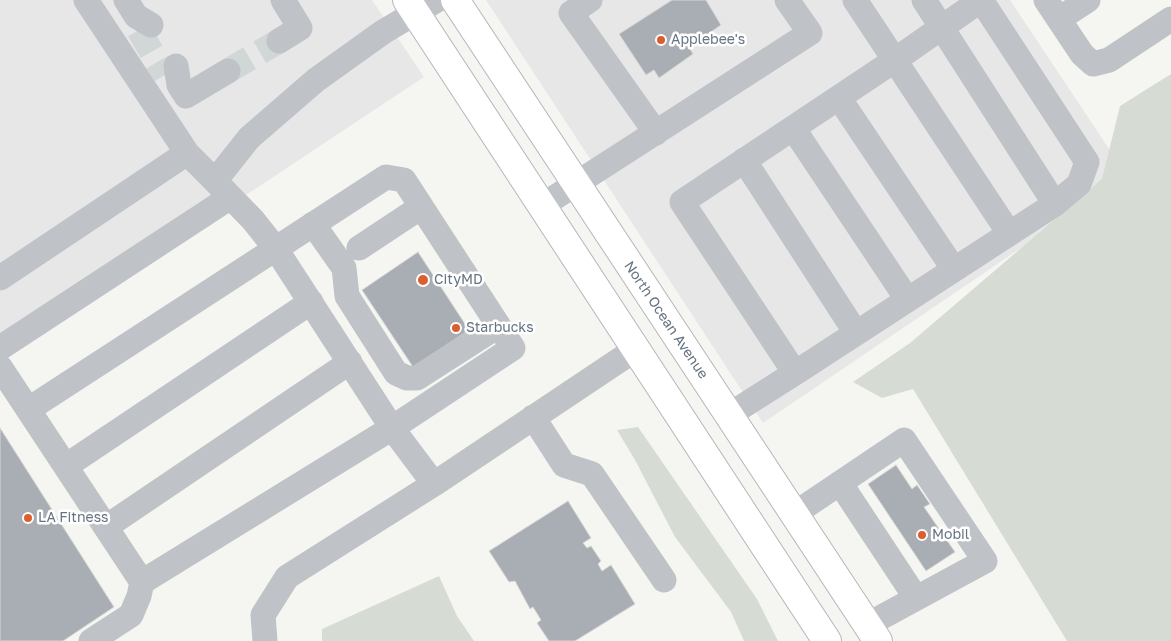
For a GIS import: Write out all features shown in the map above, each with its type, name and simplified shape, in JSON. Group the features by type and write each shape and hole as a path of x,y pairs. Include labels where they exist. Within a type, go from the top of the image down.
{"highway":[{"name":"North Ocean Avenue","path":"455,0 872,633"},
{"path":"420,4 543,205 827,641"},
{"path":"760,540 812,641"}],"lane":[{"path":"86,0 187,153 253,220 276,249 392,428 434,484"},
{"path":"279,41 300,28 283,0"},
{"path":"590,0 571,13 656,133"},
{"path":"543,205 810,33 787,0"},
{"path":"855,0 1008,233"},
{"path":"924,0 1054,204"},
{"path":"729,415 795,373 856,333 953,268 1054,204 1079,184 1088,162 981,0 895,60 682,202 795,373"},
{"path":"1088,0 1053,9 1082,54 1093,64 1109,60 1171,19"},
{"path":"0,348 222,190 249,138 316,80 420,4"},
{"path":"173,75 186,96 228,71"},
{"path":"838,98 953,268"},
{"path":"793,128 907,298"},
{"path":"0,278 187,153"},
{"path":"744,160 856,333"},
{"path":"29,409 386,177 404,180 513,348 392,428 142,582 131,615 91,641"},
{"path":"359,248 422,207"},
{"path":"313,224 344,268 347,296 396,372 407,378 417,378 498,326"},
{"path":"66,466 311,302"},
{"path":"265,641 263,615 287,577 434,484 636,349"},
{"path":"106,527 350,362"},
{"path":"0,367 142,582"},
{"path":"533,417 564,465 592,474 664,580"},
{"path":"794,514 904,440 985,561 916,598 872,633"},
{"path":"840,483 916,598"}],"shaded area":[{"path":"0,0 372,0 424,77 0,358"},
{"path":"486,0 1010,0 1127,176 763,423"},
{"path":"1171,74 1171,641 1067,641 913,389 882,398 853,382 910,343 1102,179 1120,106"},
{"path":"638,427 757,599 778,641 744,641 731,612 675,537 635,460 617,430"},
{"path":"439,576 457,616 474,641 322,641 322,629"}],"building":[{"name":"Applebee's","path":"672,0 706,0 721,25 689,47 693,54 659,78 654,70 646,75 619,34"},
{"path":"418,252 469,330 413,367 362,290"},
{"name":"LA Fitness","path":"0,428 114,607 63,641 0,641"},
{"name":"Mobil","path":"896,465 912,489 917,485 930,504 924,507 955,552 926,571 868,484"},
{"path":"568,501 591,538 583,543 587,548 591,546 601,561 598,564 602,571 611,565 635,604 575,641 549,641 537,623 541,620 533,607 530,609 515,581 509,582 489,551"}],"tunnel":[{"path":"139,30 165,75"},
{"path":"228,71 279,41"}],"place":[{"name":"Applebee's","path":"661,40"},
{"name":"CityMD","path":"423,280"},
{"name":"Starbucks","path":"456,328"},
{"name":"LA Fitness","path":"28,518"},
{"name":"Mobil","path":"922,535"}]}
